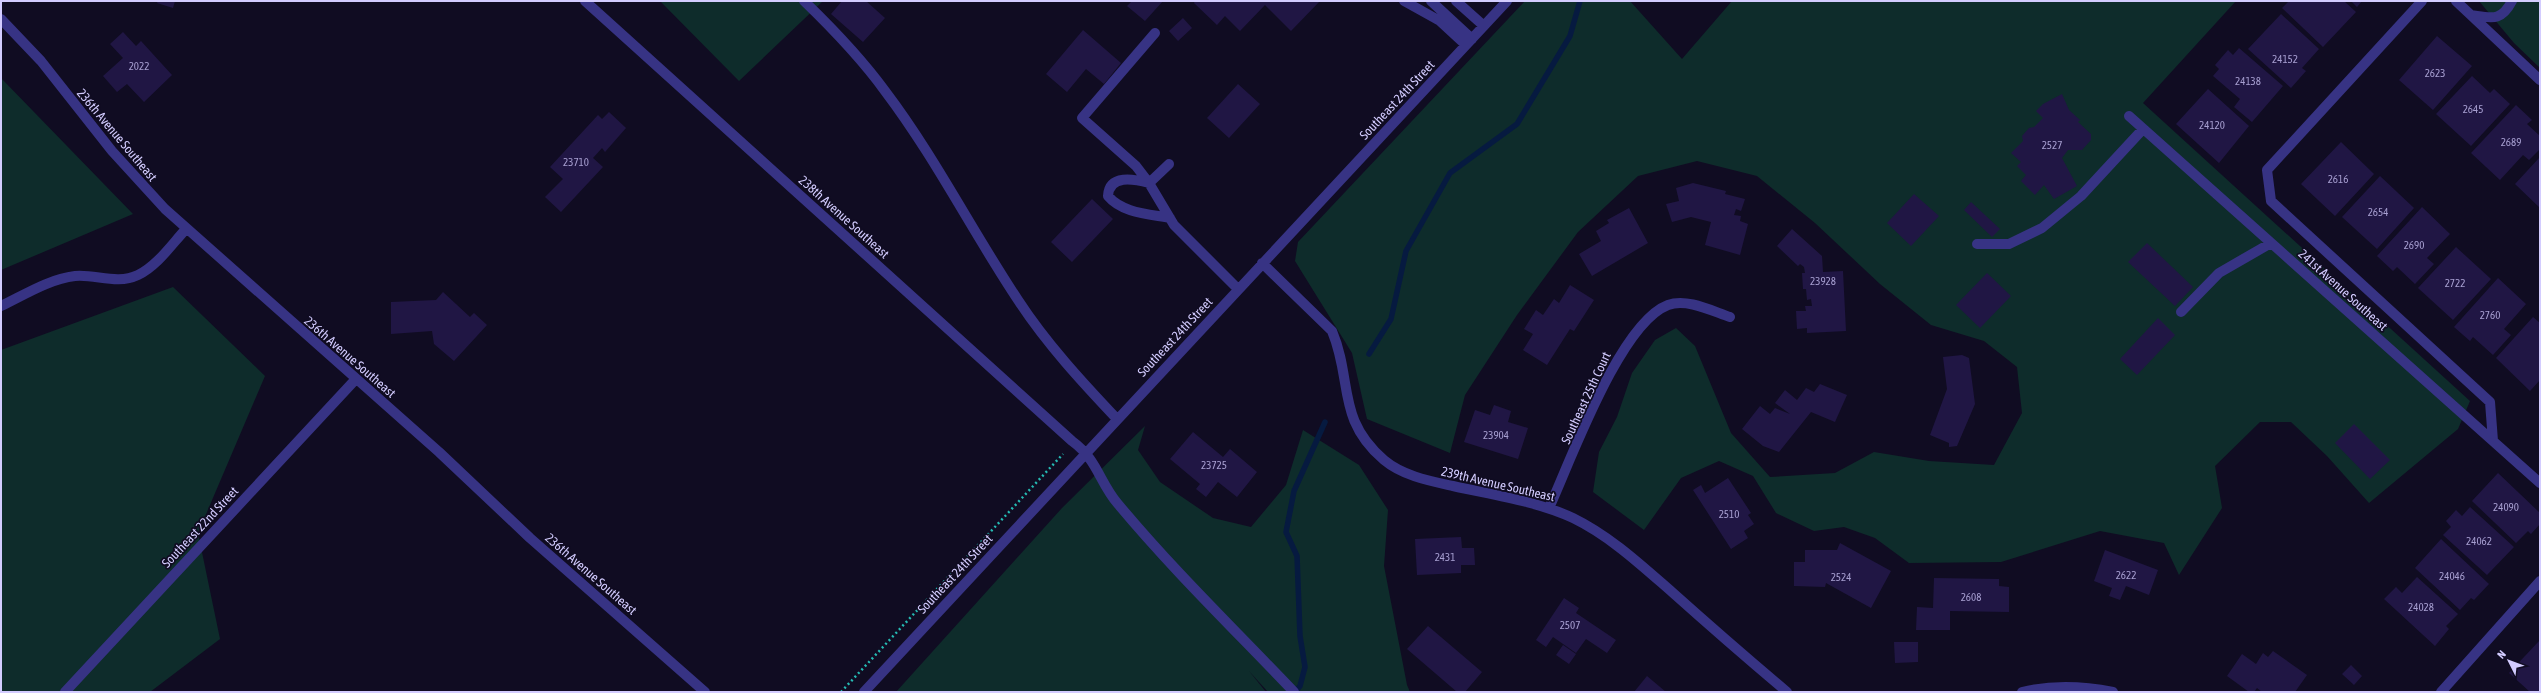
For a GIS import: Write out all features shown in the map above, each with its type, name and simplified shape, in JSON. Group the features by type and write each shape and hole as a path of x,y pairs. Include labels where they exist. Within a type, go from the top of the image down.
{"street":[{"name":"238th Avenue Southeast","path":"585,1 1072,442 1086,452"},
{"path":"804,1 845,41 885,90 920,140 1019,302 1085,386 1117,419"},
{"path":"1404,1 1440,21 1469,42"},
{"path":"1431,1 1469,42"},
{"path":"1456,1 1484,26"},
{"name":"Southeast 24th Street","path":"864,692 1238,288 1507,1"},
{"path":"2422,1 2267,170 2271,201 2490,402 2493,441"},
{"path":"2456,1 2540,80"},
{"path":"2472,15 2494,18 2506,12 2512,1"},
{"name":"236th Avenue Southeast","path":"1,19 41,61 137,181 186,229 355,380 439,452 530,538 705,692"},
{"path":"1155,33 1082,118 1136,166 1149,183 1174,225 1238,288"},
{"name":"241st Avenue Southeast","path":"2129,116 2540,483"},
{"path":"1977,244 2009,244 2042,228 2081,196 2143,129"},
{"path":"1149,183 1169,164"},
{"path":"1149,183 1133,178 1121,180 1108,189 1108,196 1112,201 1129,209 1170,218"},
{"path":"1,306 52,282 73,276 93,276 123,280 137,276 148,268 186,229"},
{"path":"2181,312 2219,273 2271,243"},
{"name":"239th Avenue Southeast","path":"1262,264 1332,331 1338,345 1344,385 1355,425 1366,442 1384,461 1402,472 1427,481 1549,508 1592,528 1610,540 1787,692"},
{"name":"Southeast 25th Court","path":"1549,508 1610,373 1641,325 1653,313 1668,305 1677,304 1690,305 1730,317"},
{"name":"Southeast 22nd Street","path":"65,692 355,380"},
{"path":"1086,452 1116,502 1177,570 1291,689"},
{"path":"2441,692 2540,581"},
{"path":"2022,692 2038,688 2074,687 2113,692"}],"path":[{"path":"841,692 1062,454"}],"green space":[{"path":"660,1 823,1 739,81"},
{"path":"1525,1 1630,1 1682,59 1732,1 2236,1 2143,103 2470,401 2458,429 2369,503 2327,456 2291,422 2260,422 2215,466 2222,508 2179,575 2164,543 2100,531 2001,562 1909,563 1875,538 1844,527 1814,531 1776,513 1753,476 1719,461 1681,478 1644,530 1593,492 1599,452 1617,417 1632,373 1655,340 1676,328 1695,346 1731,433 1770,477 1835,473 1874,452 1929,461 1994,465 2022,413 2017,367 1984,341 1931,325 1880,284 1815,223 1757,176 1697,161 1638,176 1578,232 1517,315 1465,395 1450,453 1367,419 1352,353 1295,261 1298,242"},
{"path":"2479,1 2540,1 2540,68 2514,43"},
{"path":"1,78 133,214 1,270"},
{"path":"173,287 265,376 198,533 220,639 150,692 1,692 1,350"},
{"path":"1145,426 1138,450 1160,482 1213,518 1251,527 1286,485 1303,430 1359,465 1388,510 1384,566 1407,685 1410,692 1268,692 1249,671 1266,692 896,692 1062,508"}],"building":[{"path":"158,1 175,1 173,8 157,3"},
{"path":"842,1 866,1 885,18 863,42 831,14"},
{"path":"1132,1 1163,1 1145,21 1127,6"},
{"path":"1195,1 1320,1 1291,31 1265,5 1240,31 1225,16 1217,25 1194,3"},
{"path":"2289,1 2344,1 2356,12 2323,47 2282,8"},
{"path":"2351,1 2362,1 2357,7"},
{"path":"2281,14 2319,49 2302,68 2306,71 2291,88 2248,49"},
{"path":"1183,18 1192,28 1178,41 1169,31"},
{"path":"1083,30 1121,63 1104,84 1086,69 1067,92 1046,74"},
{"path":"123,32 136,46 141,41 172,75 144,102 127,84 117,92 103,76 123,58 110,44"},
{"path":"2437,36 2472,66 2433,110 2399,80"},
{"path":"2239,48 2283,86 2252,122 2234,107 2240,99 2213,76 2219,69 2215,65 2228,50 2233,55"},
{"path":"2472,76 2490,93 2494,89 2510,104 2471,146 2436,114"},
{"path":"1238,84 1260,104 1229,138 1207,118"},
{"path":"2208,89 2249,126 2219,163 2176,124"},
{"path":"2062,94 2069,110 2080,120 2078,122 2091,134 2091,140 2082,150 2068,150 2062,158 2077,186 2054,199 2044,185 2035,195 2021,181 2026,175 2017,166 2021,162 2011,153 2023,141 2022,136 2029,128 2034,127 2043,118 2036,111 2043,104"},
{"path":"2516,105 2532,120 2527,124 2540,136 2540,149 2529,160 2523,155 2500,180 2471,153"},
{"path":"609,112 626,128 605,152 602,148 593,158 603,167 561,212 545,197 563,179 550,167 598,115 602,119"},
{"path":"2341,142 2374,174 2335,216 2301,184"},
{"path":"2540,157 2540,208 2515,184"},
{"path":"2380,176 2414,208 2377,249 2342,217"},
{"path":"1693,183 1726,191 1725,194 1745,199 1741,211 1736,209 1734,215 1741,216 1740,221 1748,224 1740,255 1705,245 1711,222 1691,217 1672,222 1666,204 1679,201 1676,188"},
{"path":"1914,194 1939,216 1911,246 1887,223"},
{"path":"1092,199 1113,219 1072,262 1051,242"},
{"path":"1971,202 2000,229 1992,237 1964,210"},
{"path":"2422,207 2450,234 2427,258 2434,264 2415,284 2397,267 2393,271 2377,256"},
{"path":"1629,208 1648,243 1592,276 1579,254 1601,241 1596,231 1609,223 1607,220"},
{"path":"1792,229 1822,256 1823,272 1843,271 1846,331 1807,333 1807,328 1797,329 1796,311 1806,311 1805,306 1812,306 1811,299 1807,300 1806,289 1803,289 1802,273 1805,273 1804,267 1800,264 1798,266 1777,246"},
{"path":"2147,243 2193,287 2175,306 2128,262"},
{"path":"2456,247 2491,279 2453,320 2418,288"},
{"path":"1987,273 2011,296 1980,328 1956,305"},
{"path":"2498,278 2526,304 2504,329 2511,335 2493,355 2473,337 2470,341 2454,327"},
{"path":"1570,285 1594,300 1574,331 1570,329 1547,365 1523,350 1533,334 1524,329 1536,310 1543,315 1554,299 1559,303"},
{"path":"443,292 470,317 474,313 487,325 454,361 434,344 432,331 391,334 391,302 436,300"},
{"path":"2533,317 2540,323 2540,380 2530,391 2496,358"},
{"path":"2158,318 2175,335 2137,375 2120,359"},
{"path":"1962,355 1969,358 1975,404 1957,446 1949,447 1949,443 1930,435 1947,389 1943,357"},
{"path":"1820,384 1847,395 1835,422 1811,412 1779,452 1763,446 1742,429 1760,406 1770,414 1775,408 1790,414 1775,403 1785,390 1797,400 1806,388 1814,392"},
{"path":"1494,405 1511,411 1508,422 1528,428 1518,459 1464,442 1475,410 1490,415"},
{"path":"2354,424 2390,460 2370,479 2335,443"},
{"path":"1193,432 1223,457 1230,449 1257,472 1237,497 1218,482 1206,497 1196,489 1200,484 1170,459"},
{"path":"2498,473 2540,513 2540,524 2531,534 2528,531 2516,543 2472,501"},
{"path":"1728,478 1751,513 1748,515 1754,524 1744,531 1748,538 1731,549 1693,490 1701,485 1705,493"},
{"path":"2470,507 2514,547 2487,575 2443,535 2451,527 2446,521 2456,510 2462,516"},
{"path":"1461,537 1462,548 1474,548 1475,565 1461,565 1461,573 1417,575 1415,539"},
{"path":"2441,539 2489,584 2474,600 2471,598 2460,610 2415,568"},
{"path":"1840,543 1891,571 1871,608 1826,583 1825,587 1794,586 1794,562 1805,562 1805,550 1837,550"},
{"path":"2105,550 2158,570 2149,595 2126,586 2120,600 2109,596 2112,588 2094,581"},
{"path":"2417,577 2458,614 2446,626 2449,629 2435,646 2384,599 2396,587 2402,593"},
{"path":"1934,578 1999,579 1999,586 2009,587 2009,612 1950,611 1950,630 1916,630 1917,607 1933,608"},
{"path":"1564,598 1579,608 1576,613 1616,640 1607,653 1586,639 1576,653 1553,637 1546,647 1536,640"},
{"path":"1428,626 1482,672 1465,692 1457,692 1407,649"},
{"path":"2540,640 2540,692 2530,692 2509,673"},
{"path":"1894,642 1918,642 1918,662 1895,663"},
{"path":"1563,645 1576,654 1569,664 1556,655"},
{"path":"2273,651 2307,675 2295,692 2262,692 2257,688 2254,692 2249,692 2227,676 2242,654 2256,664 2263,653 2268,657"},
{"path":"2351,665 2362,676 2354,685 2342,674"},
{"path":"1647,676 1666,692 1634,692"}],"waterway":[{"path":"1369,354 1391,319 1406,251 1450,173 1517,124 1570,36 1580,1"},
{"path":"1295,692 1300,686 1305,667 1300,636 1297,556 1286,532 1294,491 1325,422"}]}
